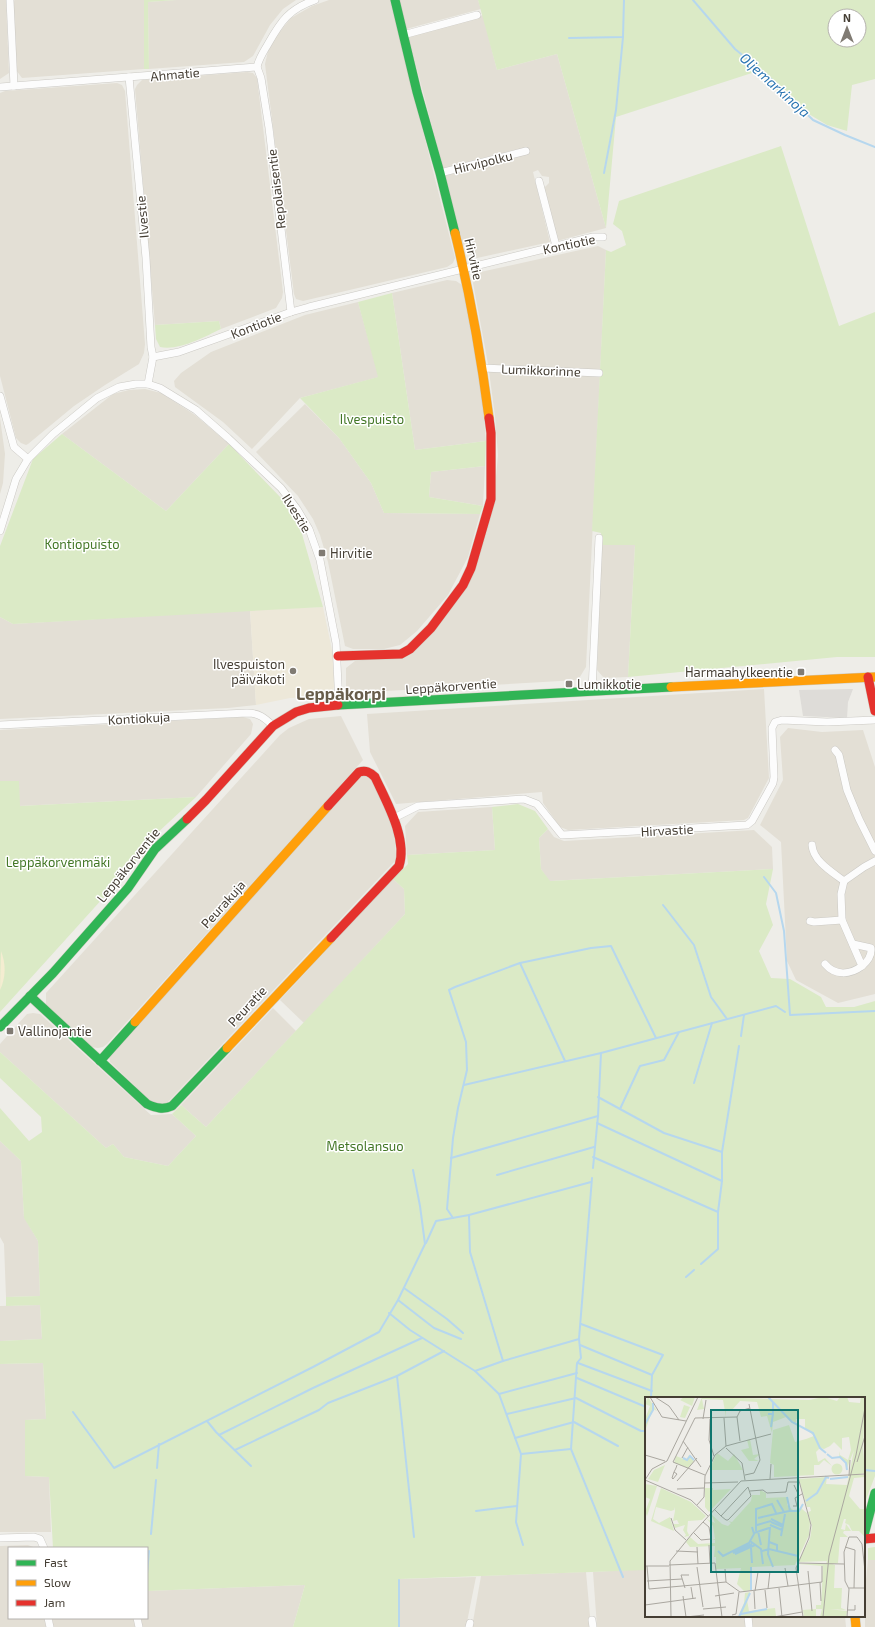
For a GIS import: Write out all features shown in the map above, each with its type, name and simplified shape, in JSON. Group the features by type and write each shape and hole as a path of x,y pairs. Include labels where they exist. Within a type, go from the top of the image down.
{"street":[{"path":"10,0 14,86"},
{"path":"257,67 259,60 280,24 291,12 304,4 315,0"},
{"name":"Hirvitie","path":"338,656 401,654 410,649 431,628 463,585 471,568 490,499 491,433 483,368 463,270 440,173 417,92 395,0"},
{"path":"403,35 477,15"},
{"name":"Ahmatie","path":"0,87 257,67"},
{"name":"Repolaisentie","path":"257,67 268,128 290,312"},
{"name":"Ilvestie","path":"129,77 146,258 151,347 153,357"},
{"name":"Hirvipolku","path":"440,173 526,151"},
{"path":"539,181 556,246"},
{"name":"Kontiotie","path":"153,357 179,352 290,312 593,237 603,237"},
{"path":"0,530 16,479 28,459 53,434 97,398 110,391 127,385 148,384 153,357"},
{"name":"Lumikkorinne","path":"483,368 599,373"},
{"name":"Ilvestie","path":"148,384 160,388 196,410 213,423 281,488 297,509 309,529 320,560 338,656 339,705"},
{"path":"0,396 14,447 28,459"},
{"path":"592,691 599,538"},
{"path":"872,677 875,711"},
{"name":"Leppäkorventie","path":"0,1028 128,888 155,849 206,800 273,726 296,712 309,708 339,705 872,677"},
{"name":"Kontiokuja","path":"0,725 253,713 262,716 273,726"},
{"name":"Hirvastie","path":"394,818 418,806 524,799 537,804 562,835 747,825 752,821 773,783 772,728 775,722 782,720 827,722 875,720"},
{"path":"835,750 838,755 850,797 875,851"},
{"name":"Peuratie","path":"30,996 147,1104 155,1108 162,1109 167,1109 172,1106 399,866 401,860 398,828 375,777 368,771"},
{"name":"Peurakuja","path":"100,1060 359,772 368,771"},
{"path":"812,845 813,851 827,869 844,881"},
{"path":"862,966 842,920 842,894 844,881 875,861"},
{"path":"810,920 814,922 842,920"},
{"path":"825,964 830,970 836,973 856,971 868,961 872,953 871,948 853,944"},
{"path":"865,1531 875,1493"},
{"path":"0,1538 34,1537 40,1539 43,1545"},
{"path":"865,1539 875,1538"},
{"path":"748,1617 749,1627"},
{"path":"855,1617 856,1627"}],"shaded area":[{"path":"0,0 6,0 9,73 0,79"},
{"path":"144,0 144,69 22,78 16,70 13,1"},
{"path":"176,0 296,0 283,9 270,25 253,56 244,62 149,69 148,2"},
{"path":"329,0 390,0 455,258 453,263 447,267 303,301 296,299 294,294 265,64 268,51 277,35 291,18 312,6"},
{"path":"399,0 478,0 481,9 406,29"},
{"path":"483,15 497,70 557,54 606,228 557,241 544,188 549,183 549,177 542,176 538,170 533,172 550,242 477,258 465,251 445,176 520,155 518,149 443,168 408,35"},
{"path":"247,72 253,73 257,78 283,292 282,298 276,308 221,329 219,321 155,325 135,89 142,80"},
{"path":"117,83 122,85 125,91 145,344 144,353 139,364 74,406 26,445 21,443 16,438 0,376 0,93 5,91"},
{"path":"598,246 606,250 586,667 578,680 350,693 346,688 346,668 355,661 408,654 474,571 487,531 495,488 498,455 495,416 488,364 473,283 476,273"},
{"path":"447,280 456,281 462,285 480,379 486,441 415,450 392,293"},
{"path":"358,302 379,377 300,398 252,449 223,422 175,387 174,381 181,373 211,352 305,315"},
{"path":"145,389 161,393 195,415 229,444 166,511 62,434 113,394 129,390"},
{"path":"305,404 339,438 371,483 384,513 480,514 468,557 448,595 417,631 400,645 384,649 353,649 345,646 328,562 320,535 313,519 298,496 256,452"},
{"path":"0,418 5,454 3,483 0,494"},
{"path":"485,466 483,506 429,497 431,472"},
{"path":"602,545 635,545 628,677 604,678 597,670"},
{"name":"Ilvespuiston päiväkoti","path":"323,607 333,655 334,687 331,694 324,697 290,698 256,705 250,610"},
{"path":"250,610 256,705 228,708 0,719 0,617 13,624"},
{"path":"764,689 769,778 748,818 744,820 568,830 560,827 543,803 542,792 396,804 370,752 367,714"},
{"path":"853,689 848,702 847,718 803,716 799,690"},
{"path":"341,716 363,760 107,1044 98,1048 91,1047 46,1006 46,993 280,735 289,728 309,719"},
{"path":"243,717 250,719 253,724 251,734 196,797 19,806 0,781 0,730"},
{"path":"788,728 822,732 863,730 875,767 875,994 838,1003 796,980 787,961 781,842 760,825 783,780 780,737"},
{"path":"362,775 371,778 394,829 396,860 167,1103 154,1104 110,1062 109,1057"},
{"path":"492,807 495,850 407,855 405,826 418,812"},
{"path":"548,829 554,837 564,841 754,830 772,847 773,869 549,881 541,869 539,838"},
{"path":"393,879 404,889 405,914 304,1023 280,1000"},
{"path":"273,1008 296,1031 206,1127 181,1105"},
{"path":"27,1014 40,1014 151,1115 172,1114 196,1136 168,1166 124,1157 113,1144 106,1148 0,1052 0,1044"},
{"path":"0,1141 21,1161 24,1217 38,1241 40,1296 6,1297 4,1244 0,1237"},
{"path":"40,1305 42,1339 0,1341 0,1306"},
{"path":"43,1363 46,1419 25,1420 25,1476 49,1477 51,1532 0,1532 0,1364"},
{"path":"28,1545 33,1547 8,1547 8,1619 45,1619 46,1627 0,1627 0,1546"},
{"path":"868,1560 875,1560 875,1627 865,1627 865,1589"},
{"path":"645,1569 645,1617 744,1617 746,1627 597,1627 593,1572"},
{"path":"586,1572 591,1627 472,1627 481,1576"},
{"path":"476,1577 466,1627 400,1627 399,1579"},
{"path":"305,1585 293,1627 141,1627 140,1619 148,1619 148,1591"},
{"path":"750,1617 845,1617 846,1627 751,1627"},
{"path":"52,1619 134,1619 135,1627 53,1627"}],"green space":[{"path":"144,0 176,0 148,2 149,69 144,69"},
{"path":"478,0 875,0 875,79 852,85 847,131 827,125 799,108 755,72 616,117 606,228 557,54 497,70"},
{"path":"781,146 839,326 875,312 875,657 837,657 628,677 635,545 602,545 601,533 592,531 606,250 611,252 626,245 622,231 613,224 619,201"},
{"name":"Ilvespuisto","path":"392,293 415,450 486,441 485,466 431,472 429,497 483,506 480,514 384,513 371,483 339,438 300,398 378,377 358,302"},
{"path":"219,321 221,329 183,345 167,348 160,347 156,339 155,325"},
{"name":"Kontiopuisto","path":"62,434 166,511 229,444 283,500 302,534 323,607 13,624 0,617 0,546 33,459"},
{"name":"Leppäkorvenmäki","path":"0,781 19,781 20,806 196,797 154,836 132,866 0,1012"},
{"name":"Metsolansuo","path":"518,804 535,811 548,829 539,838 541,869 550,881 773,869 766,904 773,925 759,951 771,978 790,979 821,997 826,1007 854,1007 875,1001 875,1476 865,1502 865,1397 645,1397 645,1570 399,1579 400,1627 293,1627 305,1585 148,1591 148,1547 53,1547 49,1477 25,1476 25,1420 46,1419 43,1363 0,1364 0,1341 42,1339 40,1305 6,1306 6,1297 40,1296 38,1241 24,1218 21,1161 0,1141 0,1108 29,1141 42,1132 41,1117 0,1078 0,1052 106,1148 113,1144 124,1157 168,1166 196,1136 172,1114 181,1105 206,1127 405,914 404,889 393,879 408,864 407,855 495,850 492,807"},
{"path":"875,1547 875,1560 868,1560 868,1548"}],"sand":[{"path":"1,951 5,970 0,990"}],"waterway":[{"path":"569,38 623,37 624,0"},
{"name":"Oljemarkinoja","path":"693,0 735,49 770,78 813,120 875,147"},
{"path":"604,173 616,110 623,37"},
{"path":"764,877 776,893 784,931 790,1015 875,1011"},
{"path":"663,905 694,945 711,997 727,1019"},
{"path":"453,1218 447,1209 453,1138 467,1070 466,1042 449,990 520,963 591,948 611,946 656,1038"},
{"path":"520,963 565,1061"},
{"path":"464,1085 601,1053 776,1006 785,1012"},
{"path":"741,1036 744,1015"},
{"path":"694,1083 712,1023"},
{"path":"620,1109 640,1066 664,1060 679,1032"},
{"path":"701,1264 718,1249 718,1212 722,1181 722,1152 739,1046"},
{"path":"593,1168 598,1116 601,1053"},
{"path":"598,1097 664,1133 722,1152"},
{"path":"451,1158 598,1116"},
{"path":"597,1123 722,1181"},
{"path":"497,1175 594,1147"},
{"path":"593,1157 718,1212"},
{"path":"73,1412 114,1468 379,1332 398,1300 425,1244 413,1170"},
{"path":"592,1178 579,1339 581,1358 577,1363 571,1449 623,1577"},
{"path":"426,1243 436,1221 469,1215 591,1182"},
{"path":"469,1215 470,1252 503,1361"},
{"path":"686,1277 694,1270"},
{"path":"404,1288 447,1319 463,1333"},
{"path":"398,1300 434,1328 461,1339"},
{"path":"389,1313 410,1330 475,1371 499,1394 521,1454 516,1522 523,1545"},
{"path":"581,1324 663,1355 652,1375 651,1397"},
{"path":"219,1435 313,1388 422,1338"},
{"path":"475,1371 503,1361 579,1339"},
{"path":"580,1345 652,1375"},
{"path":"235,1450 319,1410 328,1403 397,1376 444,1351"},
{"path":"578,1363 652,1391"},
{"path":"499,1394 577,1373"},
{"path":"397,1376 414,1537"},
{"path":"577,1378 645,1407"},
{"path":"507,1414 576,1398 641,1431 645,1431"},
{"path":"207,1421 216,1432 251,1466"},
{"path":"515,1438 574,1422 618,1446"},
{"path":"157,1468 159,1444"},
{"path":"521,1454 571,1449"},
{"path":"865,1470 875,1471"},
{"path":"151,1534 156,1480"},
{"path":"476,1511 517,1506"},
{"path":"148,1562 149,1551"},
{"path":"399,1580 399,1627"}],"traffic: fast":[{"path":"395,0 417,92 455,233"},
{"path":"338,705 671,687"},
{"path":"0,1027 53,973 128,888 155,849 187,819"},
{"path":"30,996 147,1104 156,1107 166,1108 172,1106 227,1048"},
{"path":"100,1061 135,1022"},
{"path":"865,1531 875,1493"}],"traffic: slow":[{"path":"455,233 475,325 489,418"},
{"path":"671,687 875,677"},
{"path":"135,1022 328,806"},
{"path":"227,1048 331,938"},
{"path":"855,1617 856,1627"}],"traffic: jam":[{"path":"338,656 401,654 410,649 431,628 463,585 471,568 491,499 491,433 489,418"},
{"path":"868,677 875,711"},
{"path":"187,819 273,726 296,712 309,708 338,705"},
{"path":"328,806 359,772 368,772 375,777 390,809 401,844 399,866 331,938"},
{"path":"865,1539 875,1538"}],"place":[{"name":"Hirvitie","path":"322,553"},
{"name":"Ilvespuiston päiväkoti","path":"293,671"},
{"name":"Harmaahylkeentie","path":"801,672"},
{"name":"Lumikkotie","path":"569,684"},
{"name":"Vallinojantie","path":"10,1031"}],"district":[{"name":"Leppäkorpi","path":"341,694"}]}
